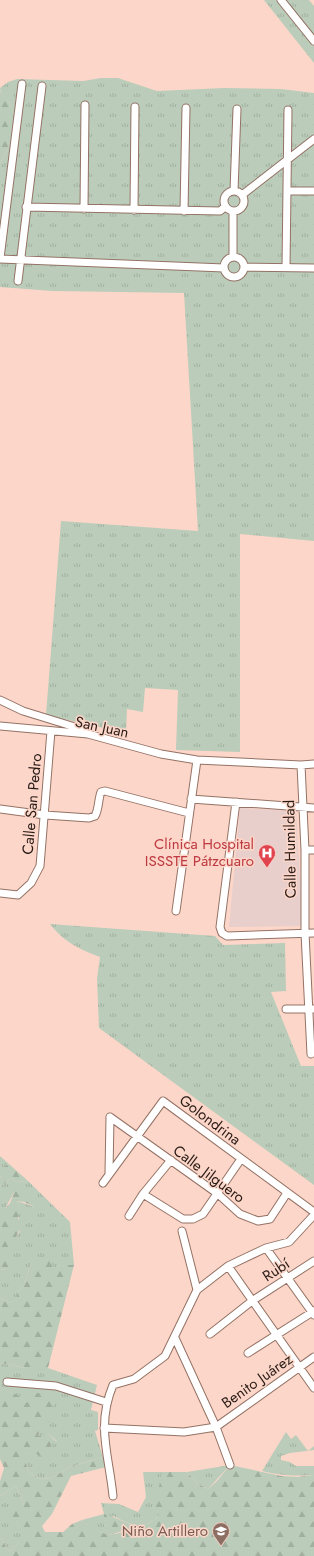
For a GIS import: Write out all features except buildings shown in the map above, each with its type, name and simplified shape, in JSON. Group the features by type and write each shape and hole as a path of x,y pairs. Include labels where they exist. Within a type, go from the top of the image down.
{"street":[{"path":"281,0 314,41"},
{"path":"22,84 3,208 0,258 20,261 224,268"},
{"path":"18,281 42,86"},
{"path":"84,208 85,105"},
{"path":"134,210 135,107"},
{"path":"184,211 186,108"},
{"path":"234,191 237,109"},
{"path":"286,267 288,110"},
{"path":"242,195 314,139"},
{"path":"234,191 242,195"},
{"path":"234,191 226,195 224,201 226,207 233,211 239,210 243,205 242,195"},
{"path":"287,191 314,191"},
{"path":"26,207 184,211 220,211 226,207"},
{"path":"233,211 233,257"},
{"path":"233,257 242,261 244,267 240,275 234,277 226,274 224,268 227,259 233,257"},
{"path":"244,267 314,268"},
{"path":"0,700 22,711 75,727 88,734"},
{"name":"San Juan","path":"0,726 88,734 161,754 197,760 300,765 314,764"},
{"name":"Calle San Pedro","path":"0,893 18,895 31,883 40,866 51,731"},
{"path":"176,911 197,760"},
{"name":"Calle Humildad","path":"300,765 303,808 305,933 312,1009 311,1054"},
{"path":"0,809 45,815 89,818 95,816 101,792 105,791 189,813"},
{"path":"191,799 314,808"},
{"path":"236,802 220,927 222,933 226,936 314,933"},
{"path":"304,850 314,850"},
{"path":"286,1009 312,1009"},
{"name":"Golondrina","path":"137,1137 163,1101 287,1193 313,1218"},
{"name":"Calle Jilguero","path":"110,1173 110,1117 218,1194 240,1214 258,1221 270,1219 287,1193"},
{"path":"103,1183 137,1137"},
{"path":"143,1194 183,1218 193,1219 203,1214 241,1159"},
{"path":"129,1216 143,1194 171,1160"},
{"path":"113,1496 104,1435 106,1402 112,1385 134,1379 165,1356 175,1338 179,1323 197,1290 228,1266 266,1248 289,1242 313,1218"},
{"path":"182,1231 197,1290"},
{"path":"248,1353 313,1312 266,1248"},
{"name":"Rubí","path":"210,1334 252,1301 314,1261"},
{"path":"228,1266 314,1388"},
{"path":"175,1338 216,1427 230,1466"},
{"name":"Benito Juárez","path":"216,1427 314,1357"},
{"path":"7,1382 56,1386 106,1402"},
{"path":"104,1428 184,1432 216,1427"}],"shaded area":[{"name":"Clínica Hospital ISSSTE Pátzcuaro","path":"240,808 296,811 303,926 229,927"}],"green space":[{"path":"264,0 309,0 314,6 314,63"},
{"path":"101,78 118,78 157,91 224,88 281,89 314,93 314,541 240,534 240,752 176,750 178,690 145,688 143,712 127,709 126,733 46,715 61,521 198,531 184,293 52,291 0,287 0,163 10,142 14,119 10,104 1,93 0,88 8,82 17,79 83,81"},
{"path":"0,91 10,104 13,111 14,126 7,150 0,163"},
{"path":"50,924 215,936 223,945 285,943 286,991 271,992 301,1066 314,1066 314,1185 99,1028 97,978 100,957 72,944 61,936"},
{"path":"0,1156 9,1164 4,1166 4,1175 0,1177"},
{"path":"9,1164 28,1181 16,1182 12,1178 0,1186 0,1177 4,1175 4,1166"},
{"path":"12,1178 16,1182 28,1181 70,1222 74,1265 60,1265 55,1273 31,1264 24,1286 17,1292 18,1300 9,1303 0,1298 0,1269 5,1270 8,1250 20,1231 17,1201 35,1207 14,1192 5,1209 0,1209 0,1186"},
{"path":"23,1191 41,1203 35,1207 24,1202 17,1201 20,1212 18,1219 23,1224 16,1237 19,1241 8,1251 19,1265 5,1270 0,1269 0,1209 5,1209 10,1203 14,1192"},
{"path":"42,1258 50,1259 55,1272 60,1265 74,1265 48,1368 26,1368 0,1363 0,1298 9,1303 17,1300 17,1292 24,1286 31,1264"},
{"path":"0,1363 26,1368 48,1368 97,1385 91,1410 98,1412 98,1430 95,1431 103,1457 68,1468 52,1478 41,1479 29,1473 26,1464 26,1454 57,1441 48,1434 38,1437 40,1430 45,1425 26,1402 14,1394 0,1389"},
{"path":"0,1389 14,1393 26,1403 36,1393 48,1394 57,1401 51,1408 55,1415 38,1436 48,1434 57,1442 51,1444 45,1458 32,1452 26,1454 26,1464 29,1473 41,1479 52,1478 68,1468 103,1457 106,1467 71,1476 52,1514 42,1526 45,1532 63,1532 72,1524 82,1520 102,1533 113,1534 124,1531 104,1525 104,1514 132,1524 144,1525 159,1516 155,1506 162,1472 187,1472 198,1484 208,1489 217,1481 230,1465 281,1476 298,1477 314,1475 314,1556 0,1556 0,1539 3,1540 6,1548 10,1551 15,1547 21,1538 22,1533 19,1524 10,1516 14,1510 24,1505 16,1486 0,1496 0,1481 4,1468 0,1459"},
{"path":"286,1432 291,1439 296,1435 308,1451 290,1453 281,1456 281,1460 290,1462 296,1466 314,1466 314,1475 300,1476 262,1471"},
{"path":"314,1446 314,1450 308,1451"},
{"path":"230,1465 208,1489 198,1484 187,1472"},
{"path":"143,1472 162,1472 159,1516 153,1521 147,1524 136,1525 125,1522 113,1516 104,1525 124,1530 118,1533 107,1534 97,1531 82,1520 104,1514 101,1503 119,1504 138,1512 146,1497"},
{"path":"16,1486 24,1505 11,1516 20,1524 22,1529 22,1538 10,1551 6,1548 3,1540 0,1539 0,1496"}],"place":[{"name":"Clínica Hospital ISSSTE Pátzcuaro","path":"267,868"},
{"name":"Niño Artillero","path":"221,1546"}]}
